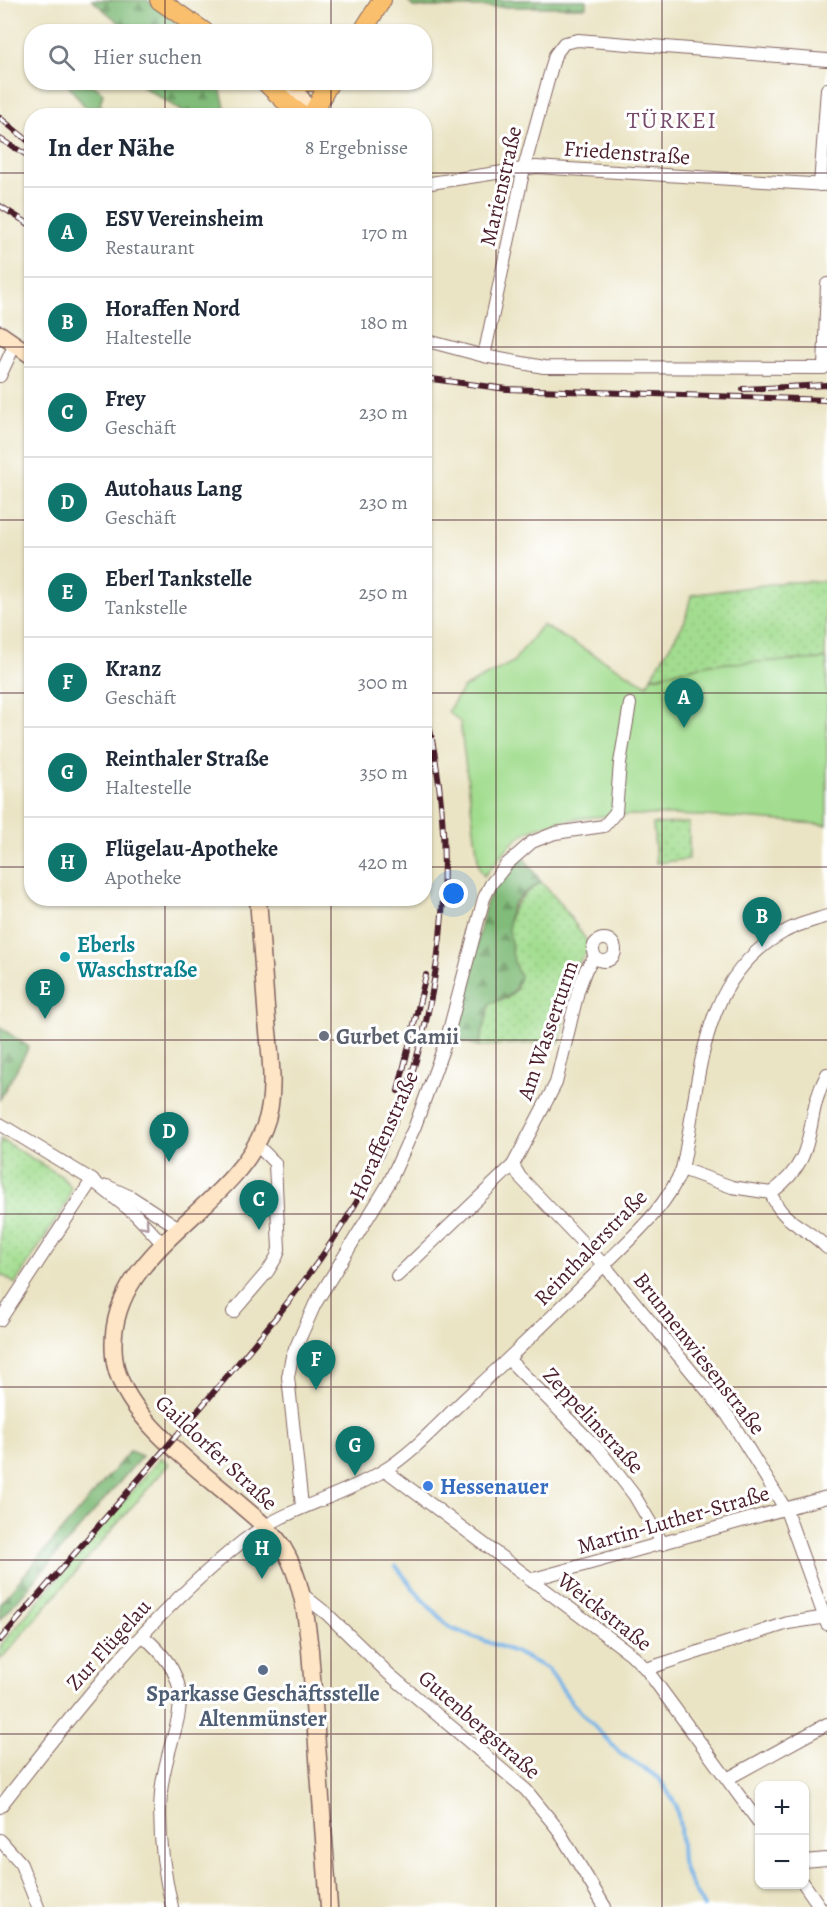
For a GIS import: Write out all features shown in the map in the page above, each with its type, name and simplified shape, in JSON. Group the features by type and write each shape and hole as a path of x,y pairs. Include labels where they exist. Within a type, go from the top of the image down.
{"main road":[{"path":"159,0 194,24"},
{"path":"367,24 382,0"},
{"path":"273,90 292,108"},
{"path":"291,90 302,99 305,108"},
{"path":"313,108 325,90"},
{"path":"0,334 24,350"},
{"name":"Gaildorfer Straße","path":"259,906 270,1058 270,1098 264,1128 256,1144 230,1179 163,1244 138,1273 123,1299 115,1336 114,1356 118,1376 138,1410 164,1437 263,1525 281,1545 295,1571 302,1594 310,1650 329,1907"}],"street":[{"name":"Marienstraße","path":"484,356 524,168 555,55 564,43 578,40 827,60"},
{"path":"824,185 827,89"},
{"name":"Friedenstraße","path":"432,183 524,168 824,185"},
{"path":"432,342 484,356 544,367 824,368 827,284"},
{"path":"0,376 15,344"},
{"name":"Horaffenstraße","path":"302,1506 288,1377 300,1336 315,1304 389,1183 415,1126 447,1038 477,918 491,884 507,864 543,836 604,826 611,821 617,806 620,763 630,704"},
{"name":"Reinthalerstraße","path":"263,1525 302,1506 362,1483 385,1470 508,1359 604,1265 662,1204 682,1169 700,1058 706,1032 717,1006 733,981 762,947 784,932 827,916"},
{"name":"Am Wasserturm","path":"398,1276 513,1166 556,1082 578,991 586,969 595,957"},
{"path":"682,1169 732,1187 771,1192 786,1181 799,1166 807,1149 815,1105 827,1074"},
{"path":"0,1124 92,1180 135,1214 163,1244"},
{"path":"233,1312 268,1271 279,1249 277,1171 271,1156 256,1144"},
{"name":"Brunnenwiesenstraße","path":"513,1166 520,1177 604,1265 728,1416 786,1510 826,1619"},
{"path":"92,1180 131,1197 179,1228"},
{"path":"0,1320 92,1180"},
{"path":"771,1192 775,1205 785,1218 827,1248"},
{"name":"Zeppelinstraße","path":"508,1359 600,1451 634,1495 663,1544"},
{"name":"Weickstraße","path":"385,1470 631,1654 646,1669 755,1818"},
{"name":"Martin-Luther-Straße","path":"530,1580 827,1497"},
{"name":"Zur Flügelau","path":"0,1807 77,1710 143,1636 198,1578 263,1525"},
{"name":"Gutenbergstraße","path":"302,1594 327,1614 389,1674 526,1790 557,1828 605,1907"},
{"path":"646,1669 788,1623 826,1619"},
{"path":"143,1636 168,1660 180,1684 179,1713 166,1766 160,1813 165,1878 172,1907"},
{"path":"727,1779 827,1724"},
{"path":"0,1840 20,1862 38,1907"},
{"path":"809,1860 827,1858"},
{"path":"807,1889 820,1907"}],"green space":[{"path":"92,0 147,0 178,24 121,24"},
{"path":"407,0 586,0 586,7 413,7"},
{"path":"72,90 99,90 103,93 100,105 104,108 86,108"},
{"path":"148,90 221,90 225,108 177,108"},
{"path":"827,581 825,659 710,664 651,677 685,621 691,595 785,582"},
{"path":"542,625 647,685 651,678 710,664 827,659 827,825 666,815 620,815 578,819 542,826 518,838 484,876 479,867 460,722 448,711 463,688 513,662"},
{"path":"689,823 689,859 656,863 653,824"},
{"path":"522,855 541,882 516,900 510,914 509,932 514,961 520,976 518,982 510,994 490,1003 479,1046 455,1040 486,904 499,878"},
{"path":"541,882 562,905 591,947 577,966 573,978 560,1042 479,1046 490,1003 507,998 517,989 509,941 510,916 526,893"},
{"path":"0,1027 29,1047 0,1099"},
{"path":"0,1139 61,1176 71,1187 67,1203 15,1284 0,1273"},
{"path":"130,1451 142,1456 0,1620 0,1603"},
{"path":"161,1457 169,1464 0,1660 0,1646"}],"waterway":[{"path":"396,1566 421,1598 450,1628 515,1652 548,1669 573,1704 621,1754 659,1778 676,1805 682,1861 688,1879 704,1907"}],"railway":[{"path":"0,118 24,138"},
{"path":"0,139 24,153"},
{"path":"0,206 24,221"},
{"path":"432,379 507,389 827,400"},
{"path":"743,389 827,385"},
{"path":"0,1640 202,1406 303,1283 356,1203 385,1146 408,1086 426,1023 437,960 443,896 443,831 437,767 432,743"},
{"path":"398,1091 426,975"}],"place":[{"name":"ESV Vereinsheim","path":"684,728"},
{"name":"Horaffen Nord","path":"762,947"},
{"name":"Eberls Waschstraße","path":"65,957"},
{"name":"Eberl Tankstelle","path":"45,1019"},
{"name":"Gurbet Camii","path":"324,1036"},
{"name":"Autohaus Lang","path":"169,1162"},
{"name":"Frey","path":"259,1230"},
{"name":"Kranz","path":"316,1390"},
{"name":"Reinthaler Straße","path":"355,1476"},
{"name":"Hessenauer","path":"428,1486"},
{"name":"Flügelau-Apotheke","path":"262,1579"},
{"name":"Sparkasse Geschäftsstelle Altenmünster","path":"263,1670"}],"district":[{"name":"TÜRKEI","path":"672,120"}]}
